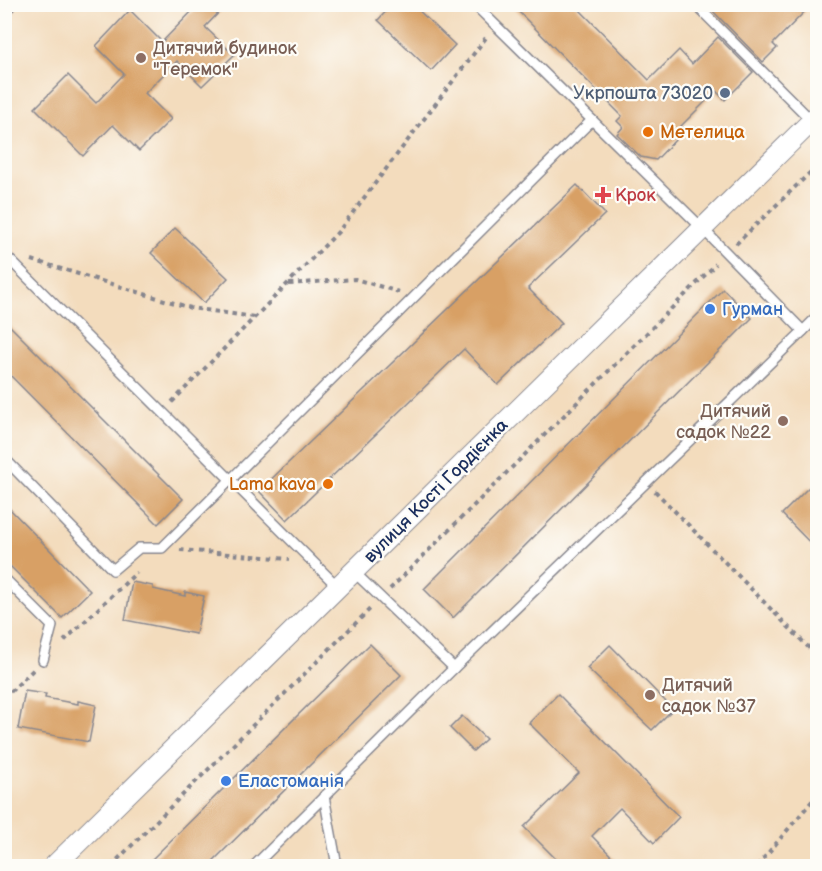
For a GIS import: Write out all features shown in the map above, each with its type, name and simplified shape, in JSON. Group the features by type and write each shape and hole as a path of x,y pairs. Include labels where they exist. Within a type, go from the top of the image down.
{"street":[{"name":"вулиця Кості Гордієнка","path":"54,867 815,118"}],"lane":[{"path":"474,4 703,229 803,331"},
{"path":"695,4 815,118"},
{"path":"4,458 113,570 139,548 162,548 592,120"},
{"path":"4,254 339,587"},
{"path":"254,867 454,668 818,316"},
{"path":"354,572 454,668"},
{"path":"4,578 52,626 43,660"},
{"path":"324,796 337,867"}],"path":[{"path":"4,18 18,4"},
{"path":"163,411 338,232 496,25"},
{"path":"111,867 818,165"},
{"path":"26,258 190,308 255,317"},
{"path":"287,284 355,279 414,297"},
{"path":"646,482 818,657"},
{"path":"4,698 162,548 312,561"},
{"path":"756,867 818,794"}],"building":[{"path":"199,4 227,4 205,27 234,55 202,86 177,61 145,93 171,119 139,151 113,125 83,156 35,108 68,75 96,103 124,74 96,46 130,10 162,42"},
{"path":"393,4 412,4 455,45 431,71 378,20"},
{"path":"511,4 574,4 649,80 679,50 692,64 718,37 753,72 725,100 716,91 676,131 680,135 656,160 641,157 617,134 623,127 617,121 622,116"},
{"path":"706,4 812,4 773,44 777,48 763,62"},
{"path":"577,185 605,214 528,288 562,323 498,385 464,349 287,520 259,491"},
{"path":"175,228 228,278 204,303 151,253"},
{"path":"723,289 752,318 453,618 424,589"},
{"path":"4,320 183,499 158,524 4,369"},
{"path":"809,487 818,496 818,551 782,514"},
{"path":"4,503 90,591 62,618 4,560"},
{"path":"132,582 185,596 185,592 204,596 196,634 125,620"},
{"path":"370,644 401,675 207,867 144,867"},
{"path":"610,645 673,709 652,730 587,668"},
{"path":"25,691 46,694 45,698 96,705 89,742 18,729"},
{"path":"558,694 679,817 654,843 620,808 592,836 622,867 564,867 524,827 579,773 529,723"},
{"path":"462,716 486,739 473,751 450,728"}],"place":[{"name":"Дитячий будинок \"Теремок\"","path":"141,58"},
{"name":"Укрпошта 73020","path":"725,93"},
{"name":"Метелица","path":"648,132"},
{"name":"Крок","path":"603,195"},
{"name":"Гурман","path":"710,309"},
{"name":"Дитячий садок №22","path":"783,421"},
{"name":"Lama kava","path":"328,484"},
{"name":"Дитячий садок №37","path":"650,695"},
{"name":"Еластоманія","path":"226,781"}]}
